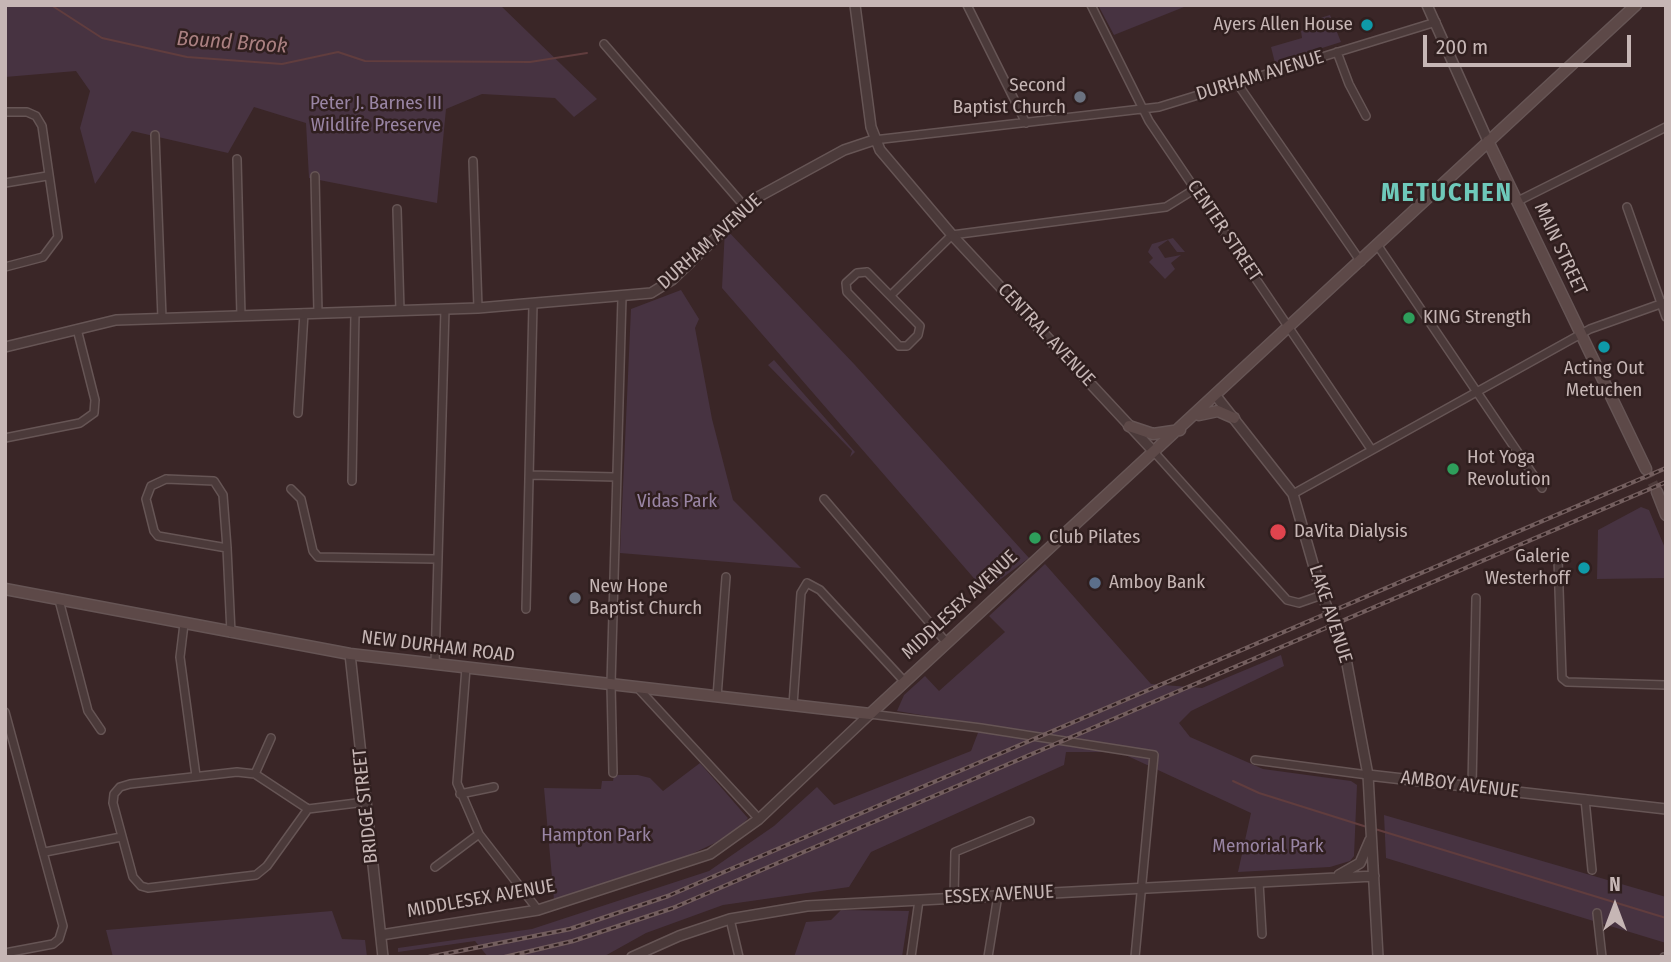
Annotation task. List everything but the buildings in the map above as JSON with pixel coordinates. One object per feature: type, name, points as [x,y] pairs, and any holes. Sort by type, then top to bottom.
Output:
[{"type":"main road","name":"MIDDLESEX AVENUE","points":[[870,714],[1216,397],[1636,5]]},
{"type":"main road","name":"MAIN STREET","points":[[1488,141],[1646,469]]},
{"type":"main road","points":[[1195,416],[1218,411],[1234,418]]},
{"type":"main road","points":[[1129,426],[1155,434],[1180,430]]},
{"type":"main road","points":[[1657,492],[1666,515]]},
{"type":"main road","name":"NEW DURHAM ROAD","points":[[5,589],[350,654],[870,714]]},
{"type":"street","points":[[855,5],[874,140]]},
{"type":"street","points":[[967,5],[1026,123]]},
{"type":"street","name":"CENTER STREET","points":[[1091,5],[1143,110],[1371,449]]},
{"type":"street","name":"MAIN STREET","points":[[1427,5],[1488,141]]},
{"type":"street","name":"DURHAM AVENUE","points":[[5,347],[116,320],[478,308],[622,298],[662,289],[746,207],[786,180],[844,150],[874,140],[1143,110],[1436,22]]},
{"type":"street","points":[[604,44],[746,207]]},
{"type":"street","points":[[1338,52],[1343,73],[1366,116]]},
{"type":"street","points":[[1237,83],[1361,262]]},
{"type":"street","points":[[5,112],[27,112],[40,122],[57,242],[43,257],[5,267]]},
{"type":"street","points":[[1518,201],[1666,127]]},
{"type":"street","points":[[155,135],[162,318]]},
{"type":"street","name":"CENTRAL AVENUE","points":[[874,140],[952,235],[1155,453],[1287,600],[1299,603],[1322,595]]},
{"type":"street","points":[[237,159],[241,316]]},
{"type":"street","points":[[473,160],[478,308]]},
{"type":"street","points":[[5,183],[47,176]]},
{"type":"street","points":[[315,176],[318,313]]},
{"type":"street","points":[[891,295],[952,235],[1166,207],[1195,189]]},
{"type":"street","points":[[1627,207],[1666,317]]},
{"type":"street","points":[[397,209],[400,311]]},
{"type":"street","points":[[1378,246],[1542,488]]},
{"type":"street","points":[[867,272],[891,295],[920,327],[918,335],[907,346],[899,346],[847,292],[846,283],[857,273],[867,272]]},
{"type":"street","points":[[613,773],[611,684],[622,298]]},
{"type":"street","points":[[1293,494],[1581,334],[1663,303]]},
{"type":"street","points":[[526,609],[533,304]]},
{"type":"street","points":[[435,664],[445,309]]},
{"type":"street","points":[[298,413],[304,313]]},
{"type":"street","points":[[352,481],[355,313]]},
{"type":"street","points":[[5,439],[80,423],[94,412],[95,400],[78,329]]},
{"type":"street","name":"LAKE AVENUE","points":[[1216,397],[1293,494],[1322,595],[1346,655],[1368,775],[1371,835]]},
{"type":"street","points":[[531,475],[615,477]]},
{"type":"street","points":[[227,548],[159,537],[154,531],[146,499],[151,486],[166,479],[214,481],[223,495],[227,548],[231,633]]},
{"type":"street","points":[[290,489],[301,499],[313,551],[318,558],[437,559]]},
{"type":"street","points":[[824,499],[946,642]]},
{"type":"street","points":[[1558,558],[1559,671],[1567,682],[1666,685]]},
{"type":"street","points":[[716,696],[726,577]]},
{"type":"street","points":[[793,705],[801,593],[807,583],[820,590],[904,681]]},
{"type":"street","points":[[1472,786],[1476,598]]},
{"type":"street","points":[[60,600],[88,711],[101,730]]},
{"type":"street","points":[[184,624],[180,657],[196,776]]},
{"type":"street","name":"BRIDGE STREET","points":[[350,654],[383,953]]},
{"type":"street","points":[[466,668],[456,768],[460,794],[479,834],[538,910]]},
{"type":"street","points":[[637,687],[759,819]]},
{"type":"street","points":[[5,712],[8,733],[60,909],[62,932],[52,944],[5,953]]},
{"type":"street","points":[[870,714],[1154,755],[1135,957]]},
{"type":"street","name":"MIDDLESEX AVENUE","points":[[381,935],[538,910],[710,854],[759,819],[870,714]]},
{"type":"street","points":[[255,774],[271,738]]},
{"type":"street","name":"AMBOY AVENUE","points":[[1255,760],[1666,808]]},
{"type":"street","points":[[308,809],[267,866],[256,875],[148,888],[141,886],[133,877],[113,803],[114,794],[120,787],[237,772],[255,774],[308,809],[365,802]]},
{"type":"street","points":[[460,794],[494,787]]},
{"type":"street","points":[[1586,799],[1592,870]]},
{"type":"street","points":[[954,898],[955,852],[1030,821]]},
{"type":"street","points":[[435,867],[479,834]]},
{"type":"street","points":[[1371,835],[1378,957]]},
{"type":"street","points":[[1333,878],[1360,863],[1371,835]]},
{"type":"street","points":[[45,852],[121,837]]},
{"type":"street","name":"ESSEX AVENUE","points":[[632,957],[679,936],[730,919],[807,905],[1374,876]]},
{"type":"street","points":[[1259,882],[1262,934]]},
{"type":"street","points":[[988,957],[998,895]]},
{"type":"street","points":[[911,957],[919,900]]},
{"type":"street","points":[[1597,913],[1602,957]]},
{"type":"street","points":[[730,919],[738,957]]},
{"type":"green space","name":"Peter J. Barnes III Wildlife Preserve","points":[[5,5],[500,5],[597,99],[574,117],[555,98],[482,94],[446,109],[437,203],[309,178],[306,123],[254,107],[228,153],[132,131],[95,184],[80,128],[90,91],[76,71],[5,77]]},
{"type":"green space","points":[[1098,5],[1189,5],[1114,35]]},
{"type":"green space","points":[[1330,15],[1341,42],[1275,63],[1271,47],[1302,38],[1301,31],[1318,26],[1317,19]]},
{"type":"green space","points":[[725,228],[855,365],[1029,558],[985,591],[722,288]]},
{"type":"green space","points":[[1173,238],[1185,252],[1177,252],[1168,240],[1158,247],[1165,258],[1181,255],[1171,263],[1175,269],[1165,279],[1149,262],[1153,258],[1148,252],[1152,244]]},
{"type":"green space","name":"Vidas Park","points":[[681,290],[699,319],[695,328],[712,419],[733,500],[801,568],[620,553],[631,309]]},
{"type":"green space","points":[[774,360],[855,452],[850,457],[852,451],[768,365]]},
{"type":"green space","points":[[1641,507],[1649,510],[1665,548],[1666,578],[1597,579],[1598,530]]},
{"type":"green space","name":"Memorial Park","points":[[1045,564],[1151,684],[1202,688],[1281,655],[1284,666],[1191,711],[1179,723],[1190,737],[1263,769],[1351,781],[1357,785],[1354,856],[1350,861],[1330,867],[1238,872],[1251,813],[1119,752],[1066,752],[1064,765],[871,852],[849,887],[723,905],[646,933],[603,957],[488,957],[475,941],[398,952],[398,948],[532,929],[709,871],[774,826],[817,787],[834,805],[971,751],[981,725],[897,711],[904,695],[925,676],[939,691],[1005,632],[989,616]]},
{"type":"green space","name":"Hampton Park","points":[[700,763],[748,818],[743,824],[715,843],[681,859],[554,900],[544,788],[601,789],[602,781],[613,781],[614,775],[638,775],[650,778],[663,791]]},
{"type":"green space","points":[[1384,815],[1666,897],[1666,943],[1386,858]]},
{"type":"green space","points":[[841,910],[909,911],[902,957],[794,957],[806,922],[831,920]]},
{"type":"green space","points":[[332,911],[342,939],[365,940],[367,957],[113,957],[106,930]]},
{"type":"waterway","name":"Bound Brook","points":[[51,5],[102,38],[187,57],[282,64],[338,52],[365,61],[530,62],[587,53]]},
{"type":"waterway","points":[[1233,781],[1259,793],[1367,827]]},
{"type":"waterway","points":[[1375,829],[1666,918]]},
{"type":"tunnel","points":[[1646,469],[1657,492]]},
{"type":"railway","points":[[429,957],[570,929],[668,896],[1666,468]]},
{"type":"railway","points":[[505,957],[573,941],[673,908],[1666,482]]},
{"type":"place","name":"Ayers Allen House","points":[[1367,25]]},
{"type":"place","name":"Second Baptist Church","points":[[1080,97]]},
{"type":"place","name":"KING Strength","points":[[1409,318]]},
{"type":"place","name":"Acting Out Metuchen","points":[[1604,347]]},
{"type":"place","name":"Hot Yoga Revolution","points":[[1453,469]]},
{"type":"place","name":"DaVita Dialysis","points":[[1278,532]]},
{"type":"place","name":"Club Pilates","points":[[1035,538]]},
{"type":"place","name":"Galerie Westerhoff","points":[[1584,568]]},
{"type":"place","name":"Amboy Bank","points":[[1095,583]]},
{"type":"place","name":"New Hope Baptist Church","points":[[575,598]]},
{"type":"district","name":"METUCHEN","points":[[1447,194]]}]
